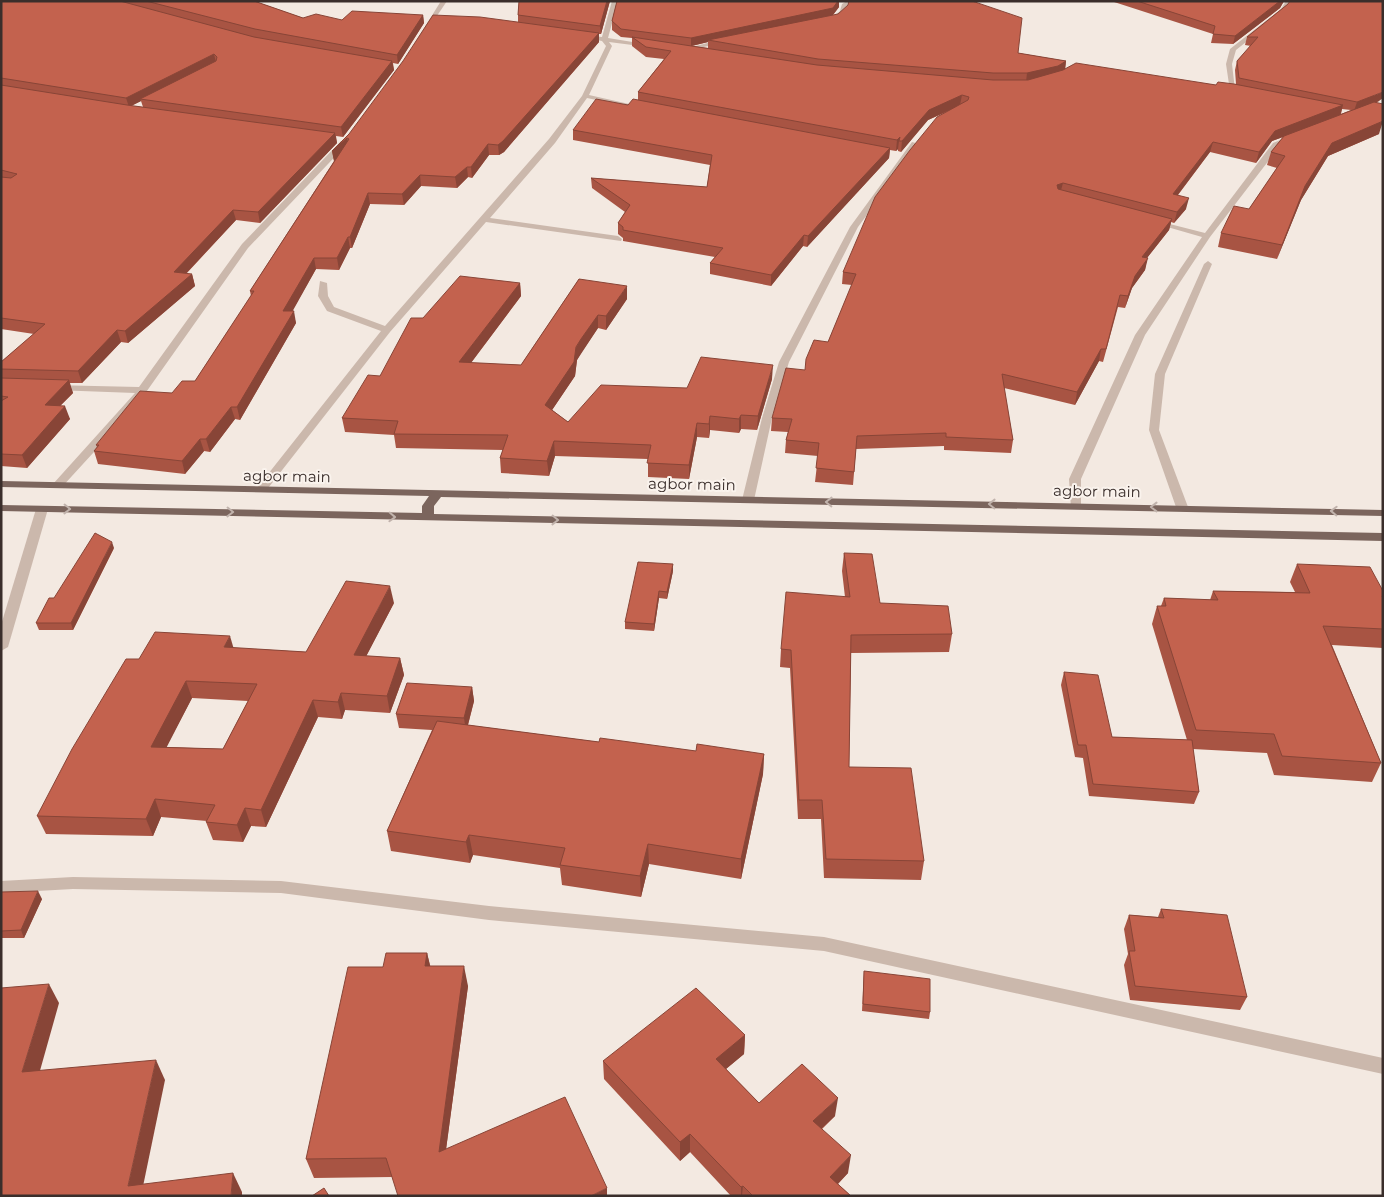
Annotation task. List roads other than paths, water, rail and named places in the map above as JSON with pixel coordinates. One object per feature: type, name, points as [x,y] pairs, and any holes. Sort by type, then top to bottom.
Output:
[{"type":"main road","name":"agbor main","points":[[1,484],[437,494],[1182,507],[1383,513]]},
{"type":"main road","points":[[428,518],[428,506],[437,494]]},
{"type":"main road","points":[[1,508],[428,518],[1042,528],[1383,537]]},
{"type":"street","points":[[414,46],[437,16],[444,1]]},
{"type":"street","points":[[604,40],[615,1]]},
{"type":"street","points":[[835,3],[844,5],[852,1]]},
{"type":"street","points":[[1232,90],[1229,64],[1233,49],[1283,10],[1289,1]]},
{"type":"street","points":[[828,20],[835,19],[843,12],[844,5]]},
{"type":"street","points":[[577,36],[659,46]]},
{"type":"street","points":[[686,49],[731,39]]},
{"type":"street","points":[[261,490],[386,330],[552,141],[585,96],[609,46],[604,40]]},
{"type":"street","points":[[677,48],[705,52]]},
{"type":"street","points":[[1223,89],[1242,92]]},
{"type":"street","points":[[585,96],[648,109]]},
{"type":"street","points":[[1075,506],[1075,479],[1140,335],[1207,236],[1276,145],[1302,135]]},
{"type":"street","points":[[58,486],[142,390],[245,246],[348,137],[336,140]]},
{"type":"street","points":[[748,500],[767,418],[784,362],[854,227],[899,156],[921,137]]},
{"type":"street","points":[[483,219],[618,239]]},
{"type":"street","points":[[1143,219],[1207,236]]},
{"type":"street","points":[[1182,507],[1154,430],[1160,374],[1208,264]]},
{"type":"street","points":[[322,283],[323,296],[330,309],[386,330]]},
{"type":"street","points":[[39,386],[142,390]]},
{"type":"street","points":[[1,647],[42,509]]},
{"type":"street","points":[[1,887],[72,884],[281,887],[490,913],[824,944],[1062,994],[1189,1026],[1383,1066]]}]
